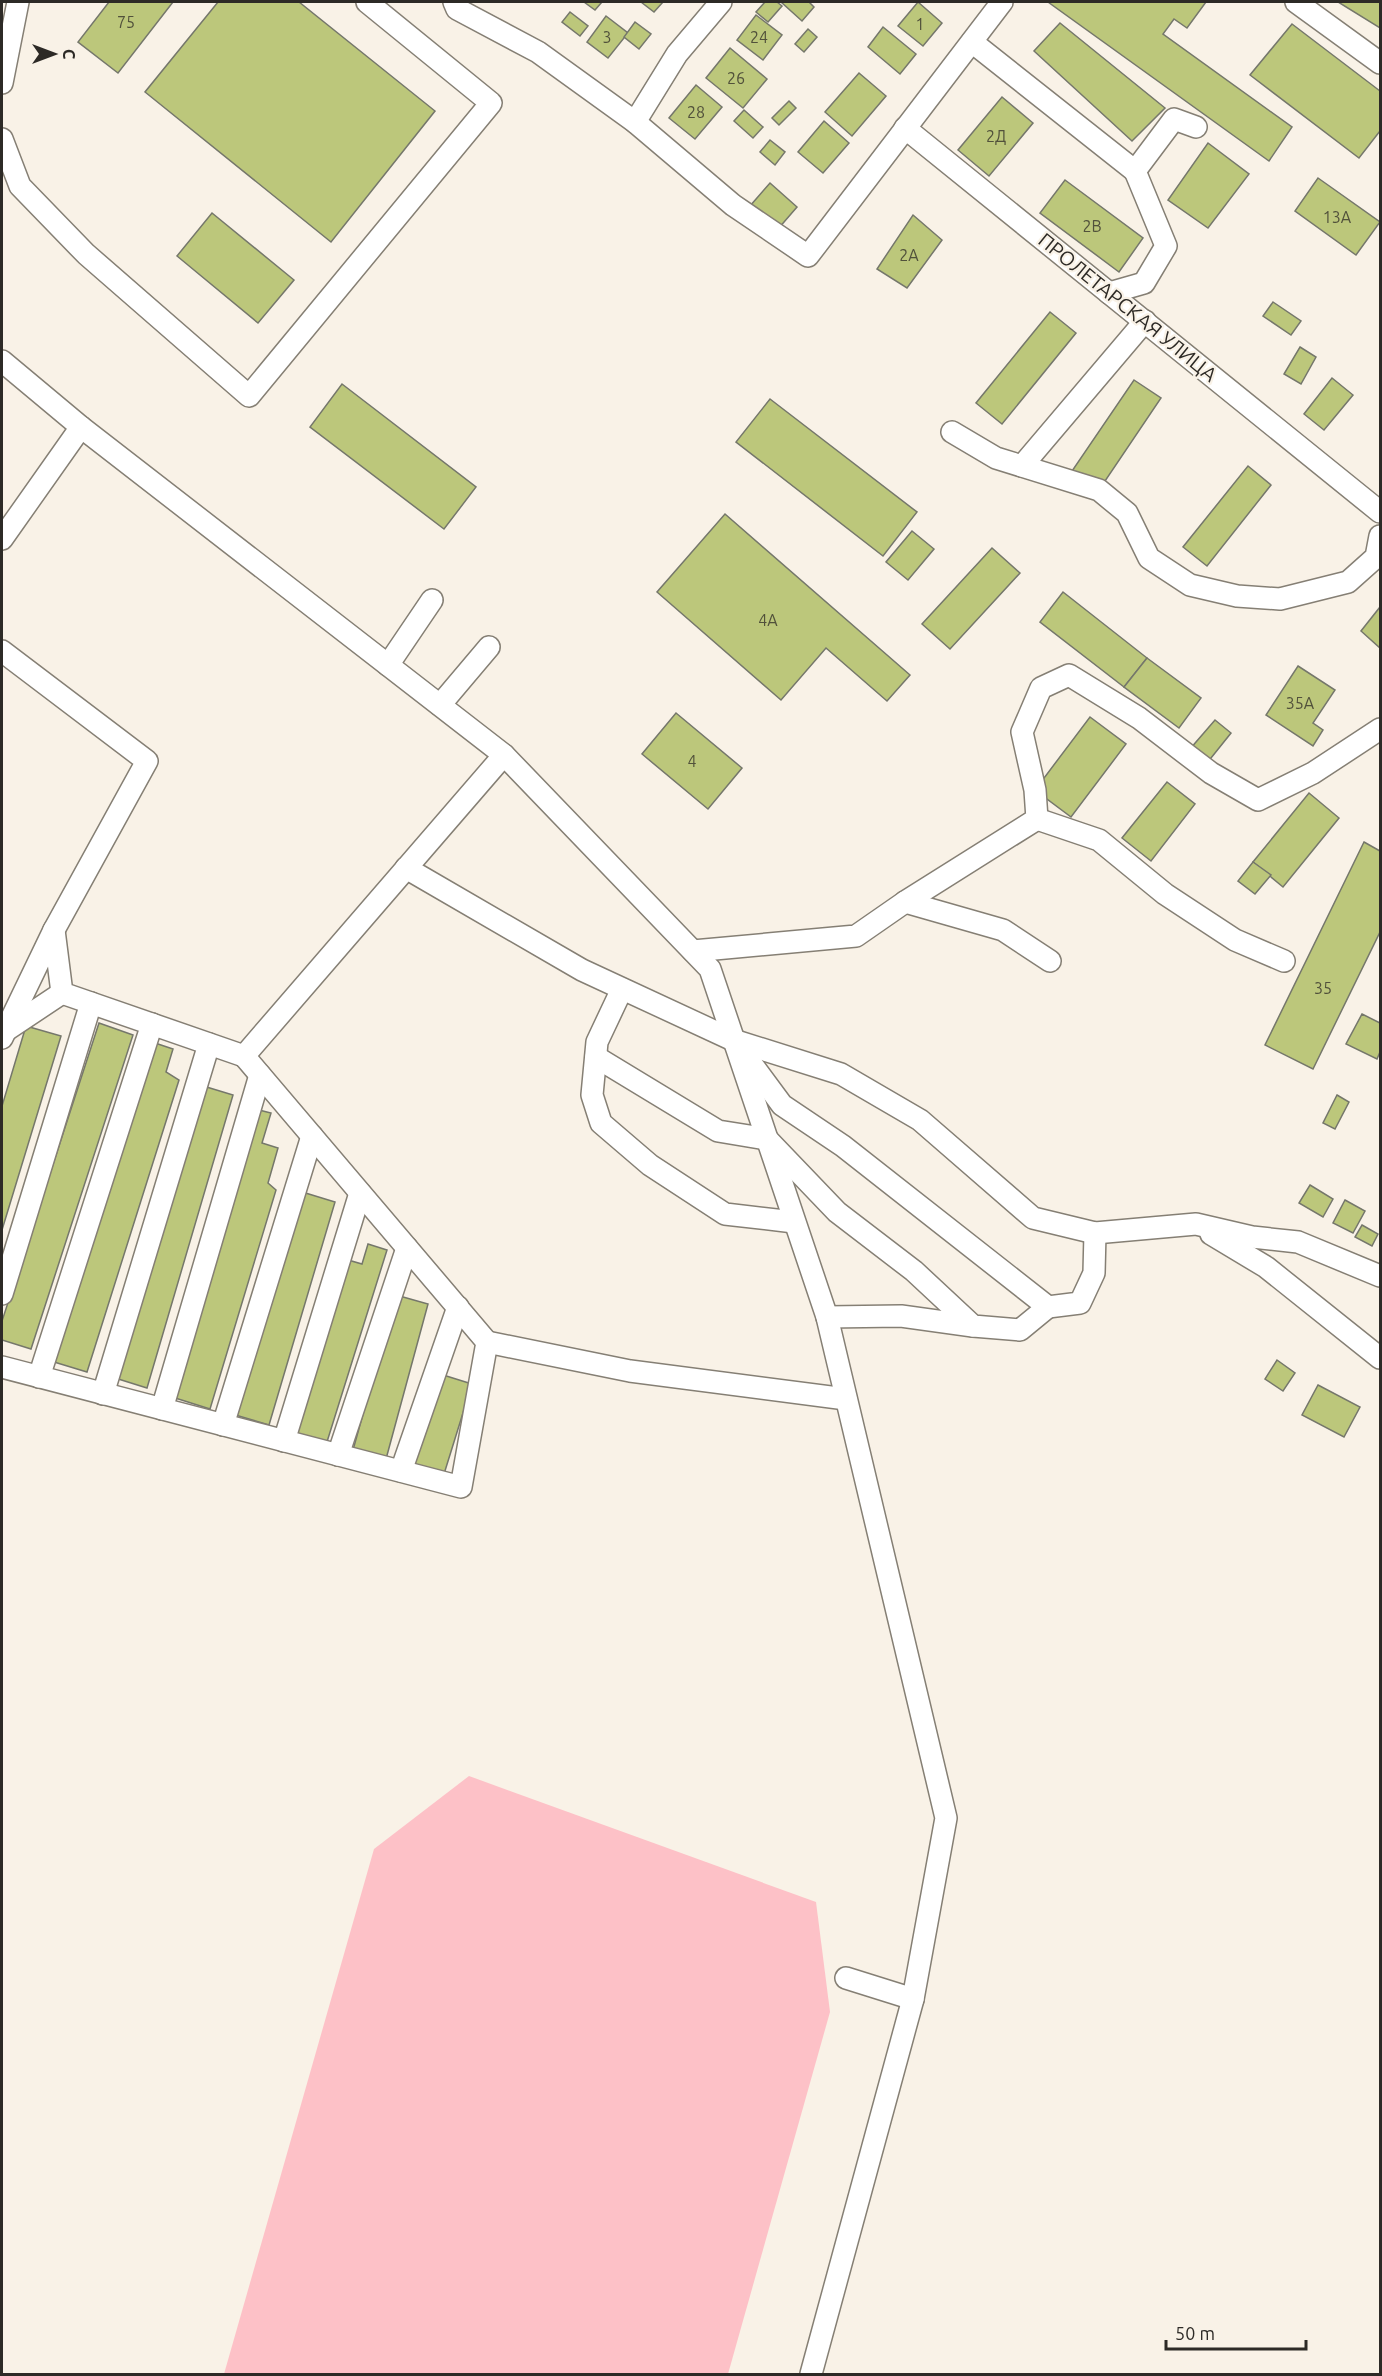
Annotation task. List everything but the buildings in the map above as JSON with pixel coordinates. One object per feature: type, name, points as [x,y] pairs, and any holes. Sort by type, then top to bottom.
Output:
[{"type":"street","points":[[2,83],[18,2]]},
{"type":"street","points":[[2,139],[20,186],[86,254],[249,396],[491,103],[367,2]]},
{"type":"street","points":[[635,122],[677,54],[721,2]]},
{"type":"street","points":[[453,4],[538,52],[635,122],[733,206],[808,256],[1002,2]]},
{"type":"street","points":[[1296,2],[1380,63]]},
{"type":"street","points":[[972,42],[1135,171],[1166,246],[1144,283],[1110,293]]},
{"type":"street","points":[[1135,171],[1174,119],[1196,127]]},
{"type":"street","name":"ПРОЛЕТАРСКАЯ УЛИЦА","points":[[905,128],[1380,512]]},
{"type":"street","points":[[1022,466],[1145,321]]},
{"type":"street","points":[[2,362],[81,427],[504,755],[710,969],[827,1317],[946,1818],[914,1999],[811,2374]]},
{"type":"street","points":[[2,539],[81,427]]},
{"type":"street","points":[[952,432],[996,458],[1100,490],[1127,513],[1149,558],[1190,585],[1237,596],[1280,599],[1348,582],[1376,557],[1380,536]]},
{"type":"street","points":[[388,664],[432,600]]},
{"type":"street","points":[[440,705],[489,647]]},
{"type":"street","points":[[2,651],[147,761],[54,930],[3,1038]]},
{"type":"street","points":[[1037,819],[1035,790],[1022,732],[1041,688],[1069,675],[1139,718],[1211,773],[1258,800],[1313,773],[1380,729]]},
{"type":"street","points":[[244,1056],[504,755]]},
{"type":"street","points":[[693,951],[856,936],[905,902],[1037,819]]},
{"type":"street","points":[[1037,819],[1100,840],[1165,894],[1235,940],[1284,961]]},
{"type":"street","points":[[406,868],[582,970],[622,989],[733,1040],[841,1074],[920,1120],[1033,1218],[1095,1233],[1196,1224],[1252,1237],[1298,1242],[1380,1276]]},
{"type":"street","points":[[905,902],[1003,930],[1050,961]]},
{"type":"street","points":[[54,930],[62,993]]},
{"type":"street","points":[[622,989],[597,1042],[592,1095],[601,1123],[650,1165],[726,1214],[795,1222]]},
{"type":"street","points":[[62,993],[244,1056],[487,1342],[630,1371],[846,1399]]},
{"type":"street","points":[[3,1038],[62,993]]},
{"type":"street","points":[[2,1294],[91,1003]]},
{"type":"street","points":[[39,1377],[152,1024]]},
{"type":"street","points":[[733,1040],[782,1104],[843,1146],[1048,1307]]},
{"type":"street","points":[[103,1394],[209,1044]]},
{"type":"street","points":[[596,1057],[718,1131],[767,1139],[837,1212],[914,1271],[973,1326]]},
{"type":"street","points":[[162,1409],[260,1075]]},
{"type":"street","points":[[223,1425],[312,1136]]},
{"type":"street","points":[[284,1441],[360,1193]]},
{"type":"street","points":[[1196,1224],[1266,1267],[1380,1358]]},
{"type":"street","points":[[827,1317],[901,1316],[1020,1330],[1048,1307],[1080,1303],[1094,1273],[1095,1233]]},
{"type":"street","points":[[338,1455],[407,1248]]},
{"type":"street","points":[[401,1471],[458,1307]]},
{"type":"street","points":[[2,1367],[461,1487],[487,1342]]},
{"type":"street","points":[[846,1978],[914,1999]]},
{"type":"shaded area","points":[[469,1776],[816,1902],[830,2012],[728,2374],[224,2374],[374,1849]]}]
